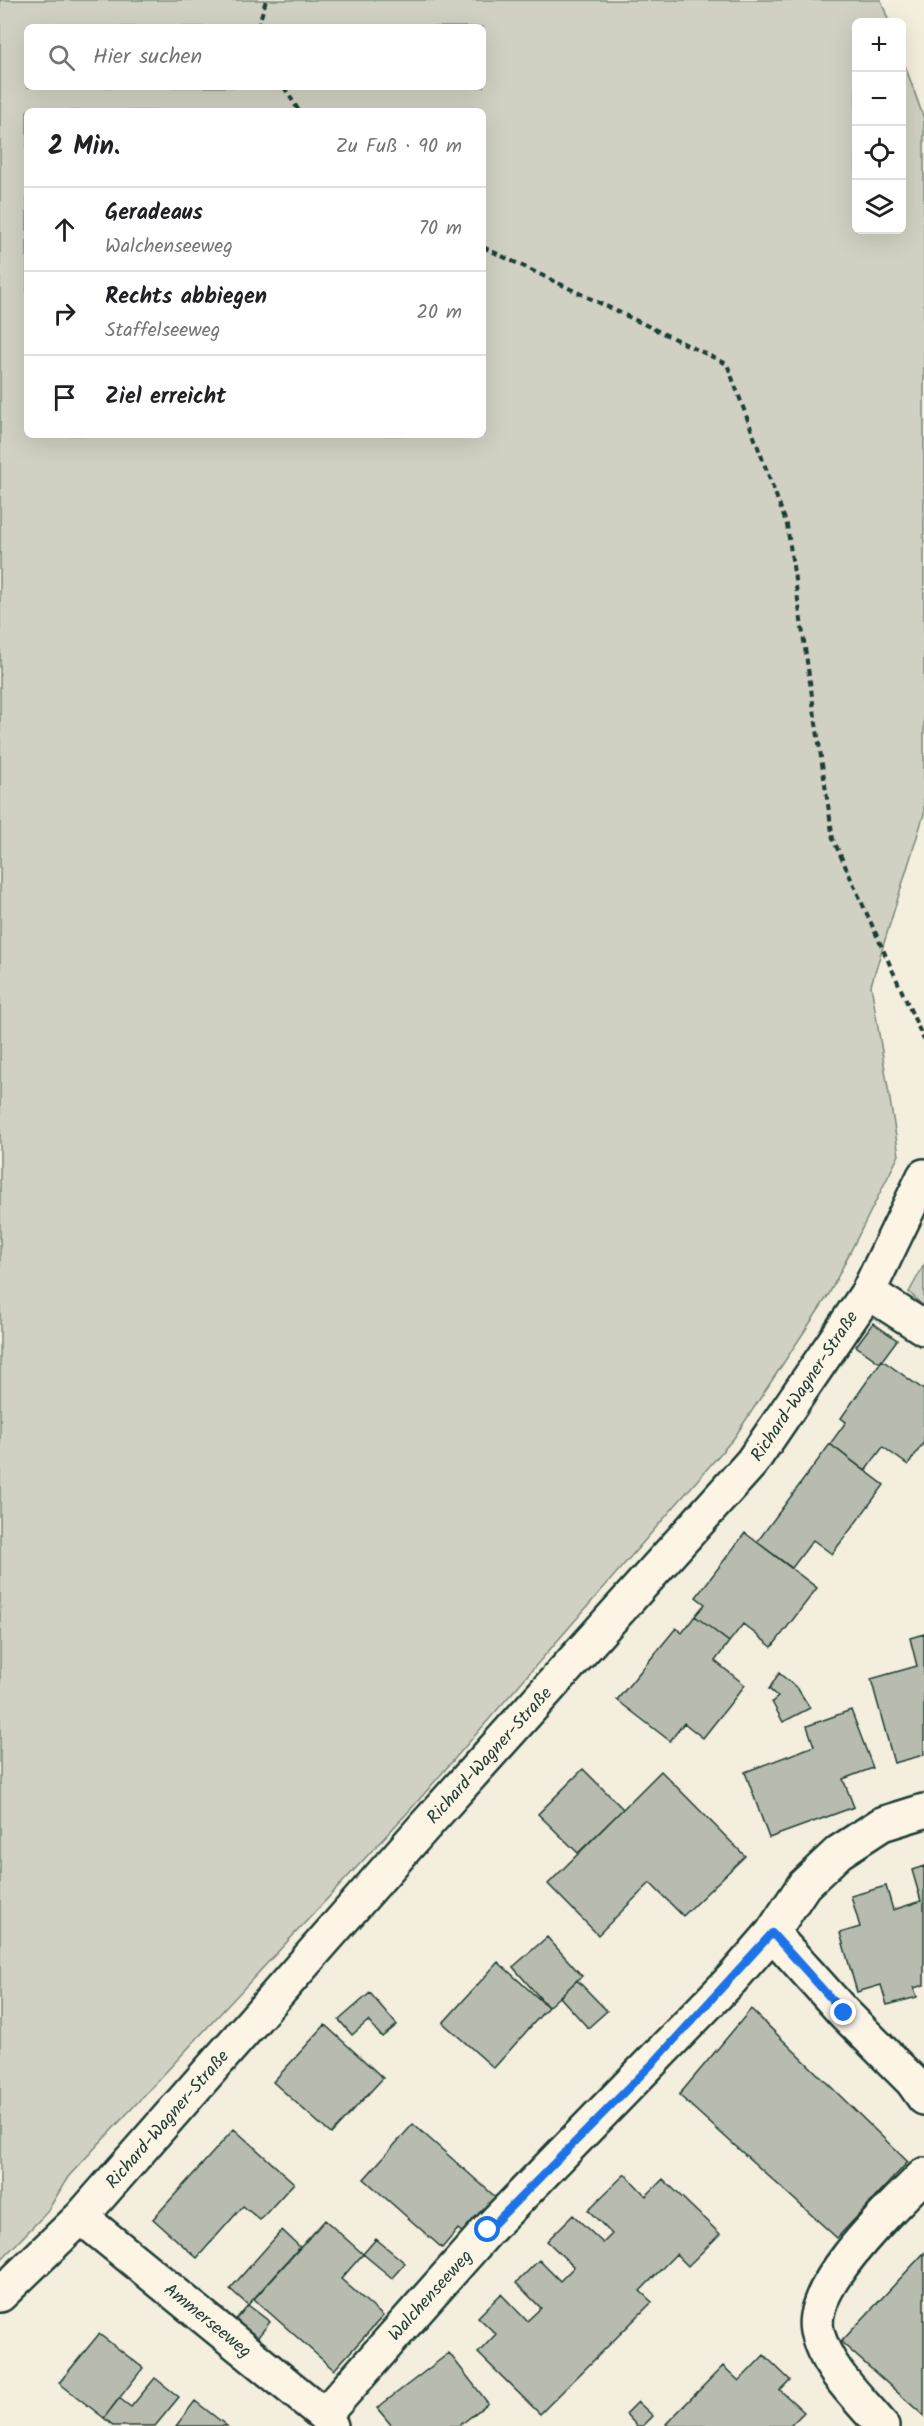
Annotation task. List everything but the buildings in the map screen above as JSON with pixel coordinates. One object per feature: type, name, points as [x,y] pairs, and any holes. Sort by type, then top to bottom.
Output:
[{"type":"street","name":"Richard-Wagner-Straße","points":[[0,2295],[81,2217],[415,1837],[752,1462],[868,1292],[924,1176]]},
{"type":"street","points":[[868,1292],[924,1328]]},
{"type":"street","name":"Walchenseeweg","points":[[328,2420],[488,2230],[663,2052],[772,1933],[804,1885],[839,1852],[882,1824],[924,1811]]},
{"type":"street","points":[[772,1933],[844,2013],[912,2081],[924,2098]]},
{"type":"street","points":[[882,2426],[831,2363],[816,2330],[820,2299],[844,2262],[924,2175]]},
{"type":"street","name":"Ammerseeweg","points":[[81,2217],[328,2420]]},
{"type":"path","points":[[259,24],[266,0]]},
{"type":"path","points":[[286,90],[296,108]]},
{"type":"path","points":[[486,248],[728,364],[787,525],[832,839],[924,1040]]},
{"type":"shaded area","points":[[0,0],[881,0],[888,18],[852,18],[852,234],[906,234],[906,68],[924,119],[924,814],[871,985],[899,1155],[829,1294],[734,1438],[410,1810],[68,2177],[47,2212],[0,2261]]},
{"type":"shaded area","points":[[924,1265],[924,1307],[909,1292]]},
{"type":"route","points":[[488,2230],[656,2060],[772,1933],[844,2013]]}]
